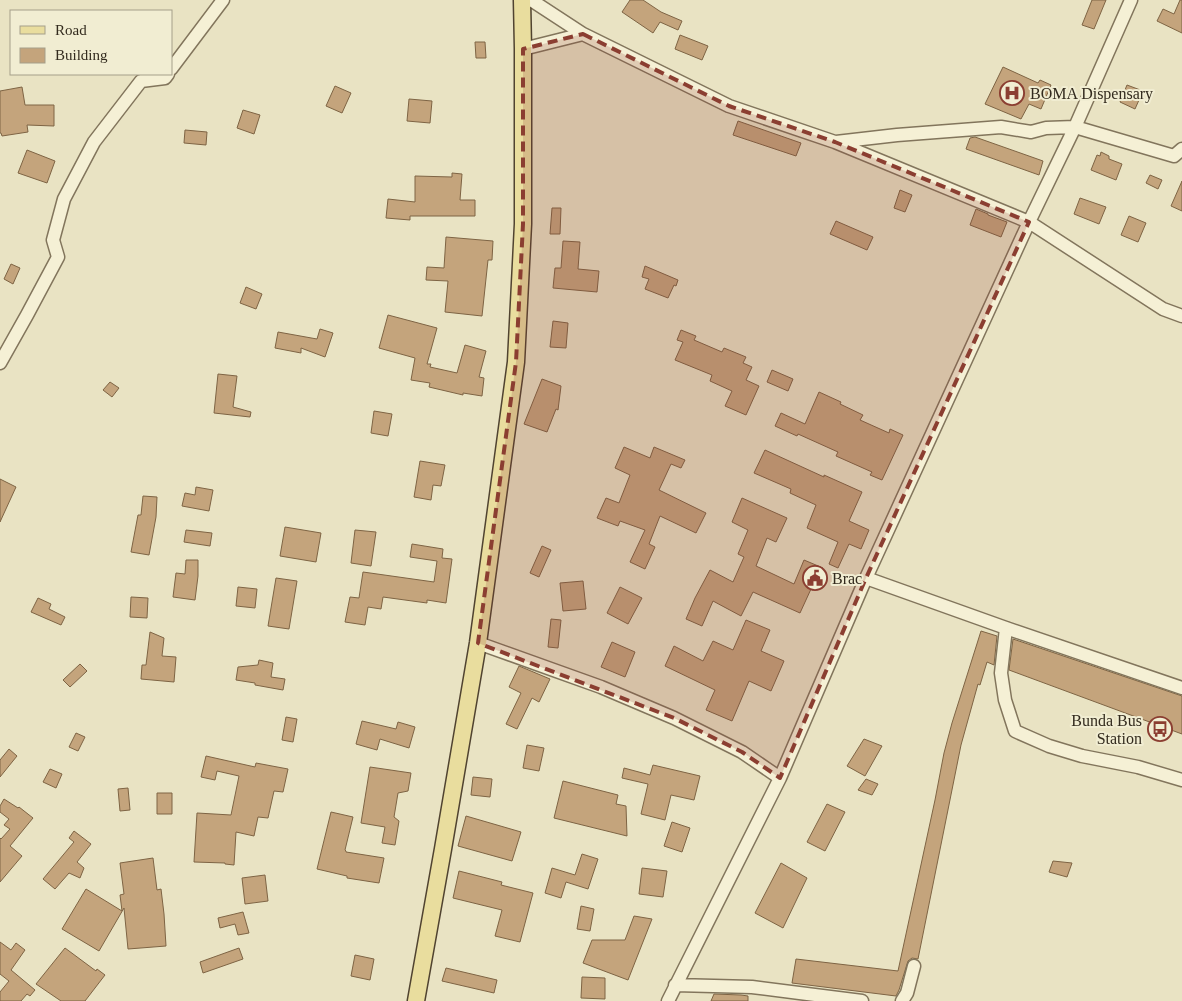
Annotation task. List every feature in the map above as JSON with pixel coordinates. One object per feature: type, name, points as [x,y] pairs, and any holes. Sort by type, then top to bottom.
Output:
[{"type":"main road","points":[[416,1001],[478,643],[516,362],[523,224],[522,0]]},
{"type":"street","points":[[172,68],[224,0]]},
{"type":"street","points":[[531,0],[583,34],[729,106],[835,142],[1029,222],[1163,309],[1182,316]]},
{"type":"street","points":[[668,1001],[780,778],[866,578],[1029,222],[1076,127],[1131,0]]},
{"type":"street","points":[[523,49],[583,34]]},
{"type":"street","points":[[0,363],[28,315],[58,257],[53,240],[64,199],[94,142],[141,81],[165,78],[167,75]]},
{"type":"street","points":[[835,142],[1001,127],[1031,132],[1046,128],[1076,127],[1179,155]]},
{"type":"street","points":[[866,578],[1182,688]]},
{"type":"street","points":[[1006,628],[1001,673],[1005,700],[1015,730],[1049,746],[1082,756],[1138,767],[1182,780]]},
{"type":"street","points":[[478,643],[601,687],[674,718],[742,752],[780,778]]},
{"type":"street","points":[[902,1001],[907,993],[914,966]]},
{"type":"street","points":[[675,985],[752,987],[862,1001]]},
{"type":"highlighted area","points":[[583,34],[729,106],[835,142],[1029,222],[866,578],[780,778],[742,752],[674,718],[478,643],[516,362],[523,224],[523,49]]},
{"type":"building","points":[[630,0],[643,0],[661,12],[682,21],[678,30],[660,22],[653,33],[622,12]]},
{"type":"building","points":[[1092,0],[1106,0],[1094,29],[1082,25]]},
{"type":"building","points":[[1180,0],[1182,0],[1182,33],[1157,21],[1163,9],[1174,14]]},
{"type":"building","points":[[680,35],[708,46],[702,60],[675,49]]},
{"type":"building","points":[[475,42],[485,42],[486,58],[476,58]]},
{"type":"building","name":"BOMA Dispensary","points":[[1003,67],[1038,83],[1040,80],[1051,85],[1041,109],[1029,104],[1021,119],[985,104]]},
{"type":"building","points":[[1127,85],[1143,91],[1135,109],[1120,102]]},
{"type":"building","points":[[335,86],[351,93],[342,113],[326,106]]},
{"type":"building","points":[[22,87],[25,105],[54,105],[54,126],[27,125],[28,132],[2,136],[0,133],[0,91]]},
{"type":"building","points":[[409,99],[432,101],[430,123],[407,121]]},
{"type":"building","points":[[243,110],[260,115],[254,134],[237,128]]},
{"type":"building","points":[[738,121],[801,143],[796,156],[733,135]]},
{"type":"building","points":[[185,130],[207,132],[206,145],[184,143]]},
{"type":"building","points":[[975,137],[1043,161],[1039,175],[966,149],[970,138]]},
{"type":"building","points":[[27,150],[55,161],[47,183],[18,173]]},
{"type":"building","points":[[1101,152],[1109,156],[1109,159],[1122,164],[1116,180],[1091,170],[1097,155],[1100,156]]},
{"type":"building","points":[[452,173],[462,174],[460,200],[475,200],[475,216],[410,216],[410,220],[386,218],[388,199],[415,202],[415,176],[452,177]]},
{"type":"building","points":[[1150,175],[1162,180],[1158,189],[1146,183]]},
{"type":"building","points":[[1182,181],[1182,211],[1171,206]]},
{"type":"building","points":[[900,190],[912,195],[905,212],[894,208]]},
{"type":"building","points":[[1080,198],[1106,207],[1099,224],[1074,214]]},
{"type":"building","points":[[552,208],[561,208],[560,234],[550,234]]},
{"type":"building","points":[[976,209],[1007,222],[1001,237],[970,225]]},
{"type":"building","points":[[1129,216],[1146,223],[1138,242],[1121,235]]},
{"type":"building","points":[[836,221],[873,237],[867,250],[830,234]]},
{"type":"building","points":[[446,237],[493,241],[492,260],[488,260],[482,316],[445,312],[448,281],[426,280],[427,267],[444,268]]},
{"type":"building","points":[[563,241],[580,242],[578,269],[599,271],[597,292],[553,288],[555,268],[561,268]]},
{"type":"building","points":[[11,264],[20,268],[13,284],[4,279]]},
{"type":"building","points":[[645,266],[678,280],[668,298],[645,289],[649,279],[642,277]]},
{"type":"building","points":[[246,287],[262,294],[256,309],[240,303]]},
{"type":"building","points":[[388,315],[437,328],[427,364],[431,364],[430,367],[457,373],[465,345],[486,351],[479,377],[484,378],[482,396],[463,393],[463,395],[429,387],[430,383],[411,380],[415,358],[379,348]]},
{"type":"building","points":[[553,321],[568,323],[566,348],[550,347]]},
{"type":"building","points":[[320,329],[333,333],[325,357],[301,348],[301,353],[275,348],[278,332],[317,339]]},
{"type":"building","points":[[681,330],[696,336],[694,340],[722,352],[724,348],[746,357],[743,363],[752,367],[746,380],[759,386],[746,415],[725,406],[732,391],[710,381],[712,375],[675,360],[683,342],[677,340]]},
{"type":"building","points":[[772,370],[793,379],[788,391],[767,382]]},
{"type":"building","points":[[218,374],[237,376],[233,407],[251,412],[250,417],[214,413]]},
{"type":"building","points":[[542,379],[561,386],[558,410],[556,409],[547,432],[524,424]]},
{"type":"building","points":[[110,382],[119,388],[112,397],[103,390]]},
{"type":"building","points":[[819,392],[863,415],[860,420],[889,433],[890,429],[903,435],[882,480],[870,475],[872,472],[836,456],[838,452],[775,426],[781,413],[805,424]]},
{"type":"building","points":[[374,411],[392,414],[388,436],[371,433]]},
{"type":"building","points":[[624,447],[650,458],[654,447],[685,460],[681,468],[671,464],[659,490],[706,513],[696,533],[660,516],[649,544],[655,547],[645,569],[630,562],[645,530],[620,521],[618,526],[597,518],[606,498],[619,503],[630,475],[615,468]]},
{"type":"building","points":[[765,450],[862,492],[849,521],[869,530],[861,549],[849,544],[838,568],[829,564],[838,542],[807,528],[816,505],[790,493],[791,489],[754,473]]},
{"type":"building","points":[[420,461],[445,465],[441,486],[433,485],[431,500],[414,497]]},
{"type":"building","points":[[0,479],[16,487],[0,522]]},
{"type":"building","points":[[196,487],[213,490],[209,511],[182,506],[185,493],[195,495]]},
{"type":"building","points":[[143,496],[157,497],[156,517],[149,555],[131,552],[138,515],[141,515]]},
{"type":"building","points":[[742,498],[787,518],[776,542],[767,538],[756,566],[794,584],[804,560],[823,568],[800,613],[753,592],[741,616],[713,601],[702,626],[686,619],[710,570],[733,582],[744,557],[738,554],[748,530],[732,522]]},
{"type":"building","points":[[285,527],[321,533],[316,562],[280,556]]},
{"type":"building","points":[[186,530],[212,533],[210,546],[184,542]]},
{"type":"building","points":[[355,530],[376,532],[371,566],[351,563]]},
{"type":"building","points":[[412,544],[443,549],[442,558],[452,559],[446,603],[427,600],[427,603],[383,597],[381,609],[368,607],[365,625],[345,622],[350,597],[359,598],[363,572],[434,582],[437,561],[410,557]]},
{"type":"building","points":[[542,546],[551,550],[539,577],[530,573]]},
{"type":"building","points":[[186,560],[198,560],[195,600],[173,597],[176,573],[185,574]]},
{"type":"building","points":[[276,578],[297,581],[289,629],[268,626]]},
{"type":"building","points":[[583,581],[586,609],[563,611],[560,583]]},
{"type":"building","points":[[238,587],[257,589],[255,608],[236,606]]},
{"type":"building","points":[[620,587],[642,598],[628,624],[607,613]]},
{"type":"building","points":[[131,597],[148,598],[147,618],[130,617]]},
{"type":"building","points":[[38,598],[51,604],[49,609],[65,617],[61,625],[31,612]]},
{"type":"building","points":[[551,619],[561,620],[558,648],[548,647]]},
{"type":"building","points":[[746,620],[770,630],[761,651],[784,661],[771,691],[749,681],[732,721],[706,710],[715,690],[665,666],[674,646],[703,661],[713,641],[733,650]]},
{"type":"building","points":[[981,631],[997,636],[994,665],[987,662],[980,685],[978,684],[961,745],[918,959],[912,958],[908,961],[896,996],[792,983],[796,959],[898,971],[944,753]]},
{"type":"building","points":[[150,632],[164,638],[162,656],[176,657],[174,682],[141,679],[142,665],[146,665]]},
{"type":"building","points":[[1013,639],[1182,696],[1182,734],[1009,670]]},
{"type":"building","points":[[612,642],[635,652],[625,677],[601,667]]},
{"type":"building","points":[[259,660],[273,663],[271,677],[285,679],[283,690],[236,680],[238,667],[258,665]]},
{"type":"building","points":[[80,664],[87,671],[70,687],[63,680]]},
{"type":"building","points":[[519,666],[550,679],[539,702],[532,698],[517,729],[506,724],[521,693],[509,687]]},
{"type":"building","points":[[286,717],[297,719],[293,742],[282,740]]},
{"type":"building","points":[[362,721],[396,729],[398,722],[415,727],[409,748],[380,739],[377,750],[356,744]]},
{"type":"building","points":[[76,733],[85,737],[78,751],[69,747]]},
{"type":"building","points":[[864,739],[882,746],[865,776],[847,766]]},
{"type":"building","points":[[527,745],[544,748],[539,771],[523,768]]},
{"type":"building","points":[[9,749],[17,756],[0,777],[0,760]]},
{"type":"building","points":[[206,756],[255,767],[256,763],[288,769],[283,792],[274,791],[268,818],[258,817],[254,836],[236,832],[234,865],[194,862],[197,813],[231,815],[239,776],[217,771],[215,780],[201,777]]},
{"type":"building","points":[[653,765],[700,776],[694,800],[671,795],[665,820],[641,814],[648,784],[622,778],[624,768],[650,775]]},
{"type":"building","points":[[370,767],[411,773],[408,791],[398,793],[394,817],[399,821],[395,845],[382,843],[385,827],[361,823]]},
{"type":"building","points":[[50,769],[62,774],[56,788],[43,782]]},
{"type":"building","points":[[473,777],[492,779],[490,797],[471,795]]},
{"type":"building","points":[[866,779],[878,784],[872,795],[858,790]]},
{"type":"building","points":[[563,781],[618,795],[616,804],[626,806],[627,836],[554,818]]},
{"type":"building","points":[[128,788],[130,810],[120,811],[118,789]]},
{"type":"building","points":[[157,793],[172,793],[172,814],[157,814]]},
{"type":"building","points":[[4,799],[19,807],[33,818],[10,846],[22,856],[0,882],[0,838],[10,829],[4,825],[9,819],[0,812],[0,806]]},
{"type":"building","points":[[827,804],[845,812],[825,851],[807,842]]},
{"type":"building","points":[[331,812],[353,817],[346,852],[384,858],[379,883],[347,878],[347,876],[317,869]]},
{"type":"building","points":[[466,816],[521,832],[512,861],[458,846]]},
{"type":"building","points":[[672,822],[690,828],[682,852],[664,846]]},
{"type":"building","points":[[74,831],[91,844],[77,862],[84,868],[80,878],[69,873],[55,889],[43,879],[74,842],[69,838]]},
{"type":"building","points":[[582,854],[598,859],[588,889],[566,882],[561,898],[545,893],[552,868],[575,875]]},
{"type":"building","points":[[153,858],[157,890],[161,889],[166,946],[128,949],[124,908],[99,951],[62,929],[86,889],[122,911],[120,895],[124,894],[120,863]]},
{"type":"building","points":[[1053,861],[1072,863],[1067,877],[1049,872]]},
{"type":"building","points":[[781,863],[807,878],[783,928],[755,913]]},
{"type":"building","points":[[642,868],[667,871],[663,897],[639,894]]},
{"type":"building","points":[[459,871],[502,882],[501,885],[533,893],[520,942],[495,936],[502,910],[453,898]]},
{"type":"building","points":[[265,875],[268,901],[245,904],[242,878]]},
{"type":"building","points":[[581,906],[594,909],[590,931],[577,929]]},
{"type":"building","points":[[243,912],[249,933],[238,935],[235,924],[220,928],[218,918]]},
{"type":"building","points":[[634,916],[652,919],[628,980],[583,963],[592,940],[625,940]]},
{"type":"building","points":[[0,942],[11,950],[16,943],[25,950],[11,970],[35,990],[30,996],[27,994],[21,1001],[0,1001],[0,992],[9,981],[0,974]]},
{"type":"building","points":[[65,948],[96,971],[97,969],[105,975],[85,1001],[61,1001],[36,984]]},
{"type":"building","points":[[239,948],[243,959],[203,973],[200,962]]},
{"type":"building","points":[[355,955],[374,959],[370,980],[351,976]]},
{"type":"building","points":[[446,968],[497,980],[494,993],[442,981]]},
{"type":"building","points":[[582,977],[605,978],[605,999],[581,998]]},
{"type":"building","points":[[714,994],[748,996],[748,1001],[711,1001]]},
{"type":"place","name":"BOMA Dispensary","points":[[1012,93]]},
{"type":"place","name":"Brac","points":[[815,578]]},
{"type":"place","name":"Bunda Bus Station","points":[[1160,729]]}]
